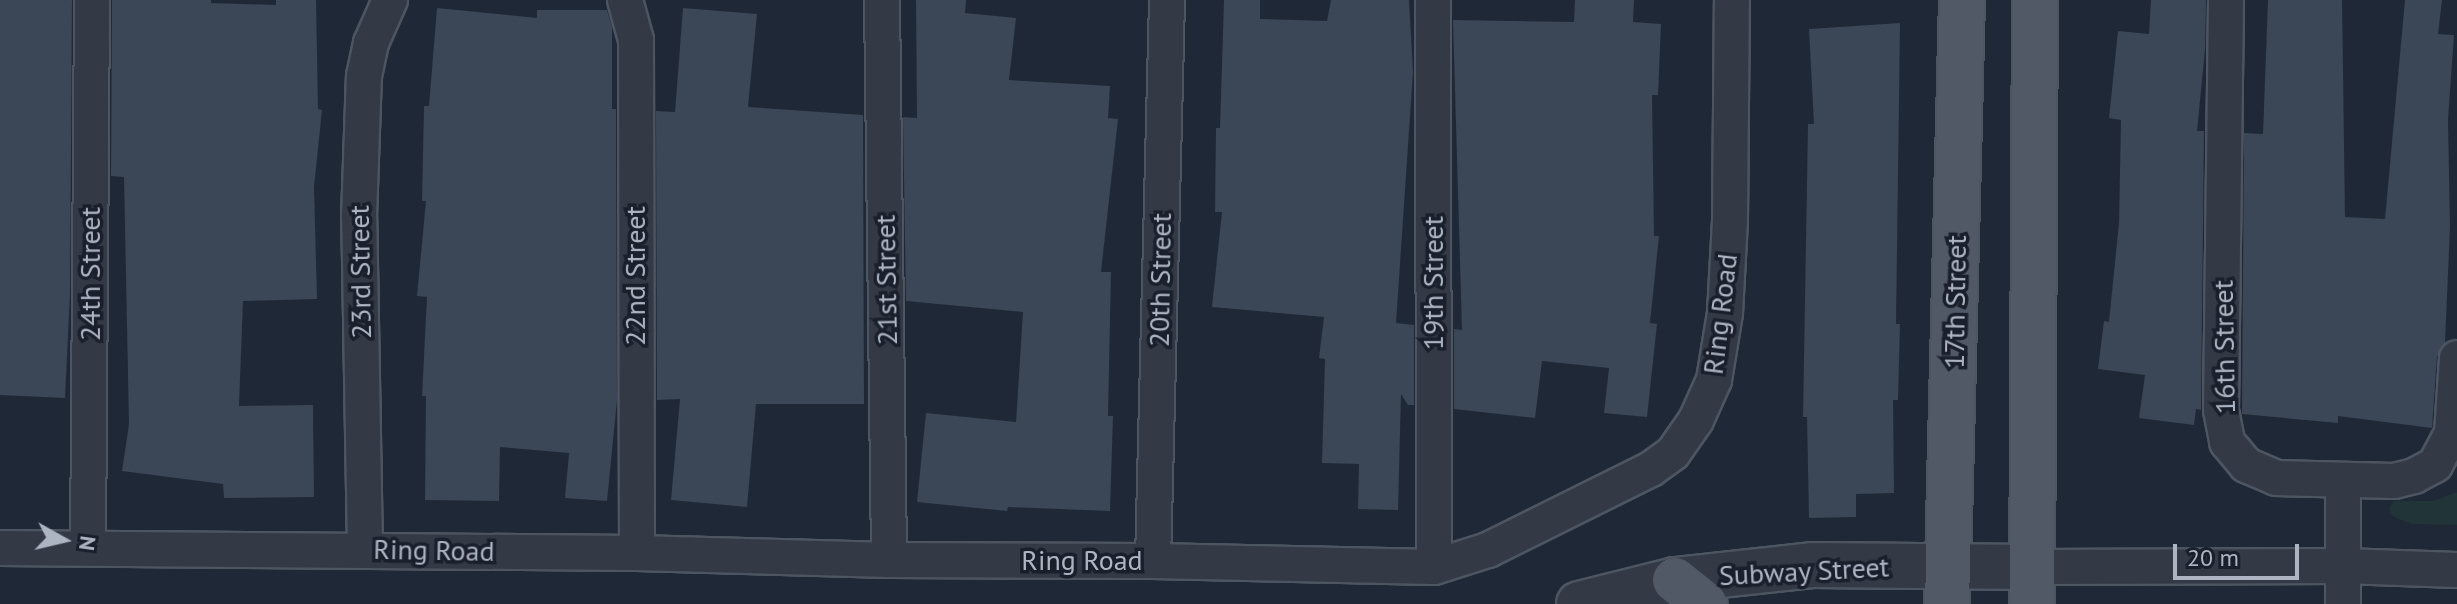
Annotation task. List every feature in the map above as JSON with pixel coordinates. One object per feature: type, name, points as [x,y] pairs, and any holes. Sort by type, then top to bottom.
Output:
[{"type":"main road","name":"17th Street","points":[[1948,584],[1962,0]]},
{"type":"main road","points":[[2032,586],[2035,0]]},
{"type":"street","name":"24th Street","points":[[88,548],[92,0]]},
{"type":"street","name":"23rd Street","points":[[365,549],[359,217],[364,76],[371,43],[390,0]]},
{"type":"street","name":"22nd Street","points":[[625,0],[636,40],[637,553]]},
{"type":"street","name":"21st Street","points":[[882,0],[889,560]]},
{"type":"street","name":"20th Street","points":[[1153,561],[1167,0]]},
{"type":"street","name":"19th Street","points":[[1433,0],[1434,567]]},
{"type":"street","name":"Ring Road","points":[[0,548],[365,549],[1434,567],[1488,550],[1651,469],[1673,453],[1696,420],[1714,380],[1725,313],[1730,220],[1732,0]]},
{"type":"street","name":"16th Street","points":[[2226,0],[2221,410],[2227,442],[2235,455],[2260,473],[2276,478],[2394,481],[2414,476],[2435,465],[2452,433],[2457,358]]},
{"type":"street","points":[[2343,481],[2343,604]]},
{"type":"street","name":"Subway Street","points":[[1579,604],[1690,592],[1812,565],[1948,584],[2032,586]]},
{"type":"street","points":[[2032,586],[2343,566],[2457,570]]},
{"type":"green space","points":[[2457,492],[2457,525],[2411,524],[2392,516],[2389,508],[2394,501],[2433,501]]},
{"type":"building","points":[[0,0],[72,0],[70,294],[65,398],[0,395]]},
{"type":"building","points":[[112,0],[211,0],[211,3],[276,5],[276,0],[316,0],[318,109],[322,110],[314,187],[317,299],[243,301],[239,406],[313,405],[314,497],[224,498],[223,484],[122,471],[129,424],[124,177],[111,176]]},
{"type":"building","points":[[916,0],[966,0],[965,13],[1016,18],[1009,80],[1110,86],[1108,118],[1118,119],[1101,272],[1111,272],[1108,416],[1113,416],[1110,511],[1008,507],[1007,511],[917,502],[926,413],[1016,422],[1023,312],[906,301],[903,117],[917,118]]},
{"type":"building","points":[[1224,0],[1260,0],[1260,19],[1327,21],[1331,0],[1409,0],[1413,72],[1396,323],[1414,325],[1414,405],[1408,405],[1401,394],[1398,510],[1358,509],[1359,464],[1322,463],[1325,359],[1319,358],[1324,317],[1212,307],[1222,212],[1215,212],[1216,128],[1220,128]]},
{"type":"building","points":[[1575,0],[1634,0],[1633,22],[1661,24],[1658,95],[1652,95],[1654,236],[1659,236],[1650,323],[1657,324],[1647,417],[1604,413],[1609,368],[1542,361],[1535,418],[1454,409],[1454,329],[1462,330],[1453,20],[1574,22]]},
{"type":"building","points":[[2151,0],[2206,0],[2205,50],[2197,131],[2204,131],[2201,410],[2196,409],[2194,425],[2139,418],[2145,375],[2098,369],[2104,321],[2109,322],[2119,223],[2121,120],[2109,118],[2118,31],[2149,34]]},
{"type":"building","points":[[2268,0],[2342,0],[2345,217],[2385,219],[2405,0],[2442,0],[2438,34],[2454,35],[2448,120],[2450,227],[2445,343],[2437,357],[2432,428],[2338,416],[2338,423],[2242,414],[2244,133],[2263,134]]},
{"type":"building","points":[[437,8],[537,18],[537,10],[607,10],[612,27],[612,109],[616,109],[617,400],[607,501],[565,498],[569,453],[500,447],[499,501],[425,500],[426,396],[422,396],[427,297],[417,296],[426,201],[422,201],[424,106],[429,106]]},
{"type":"building","points":[[683,8],[757,14],[748,107],[863,115],[864,404],[756,404],[747,507],[671,500],[680,399],[657,400],[656,111],[675,112]]},
{"type":"building","points":[[1900,23],[1896,324],[1900,324],[1898,400],[1893,400],[1894,493],[1856,494],[1856,517],[1809,518],[1807,417],[1803,417],[1808,124],[1814,124],[1809,29]]}]
